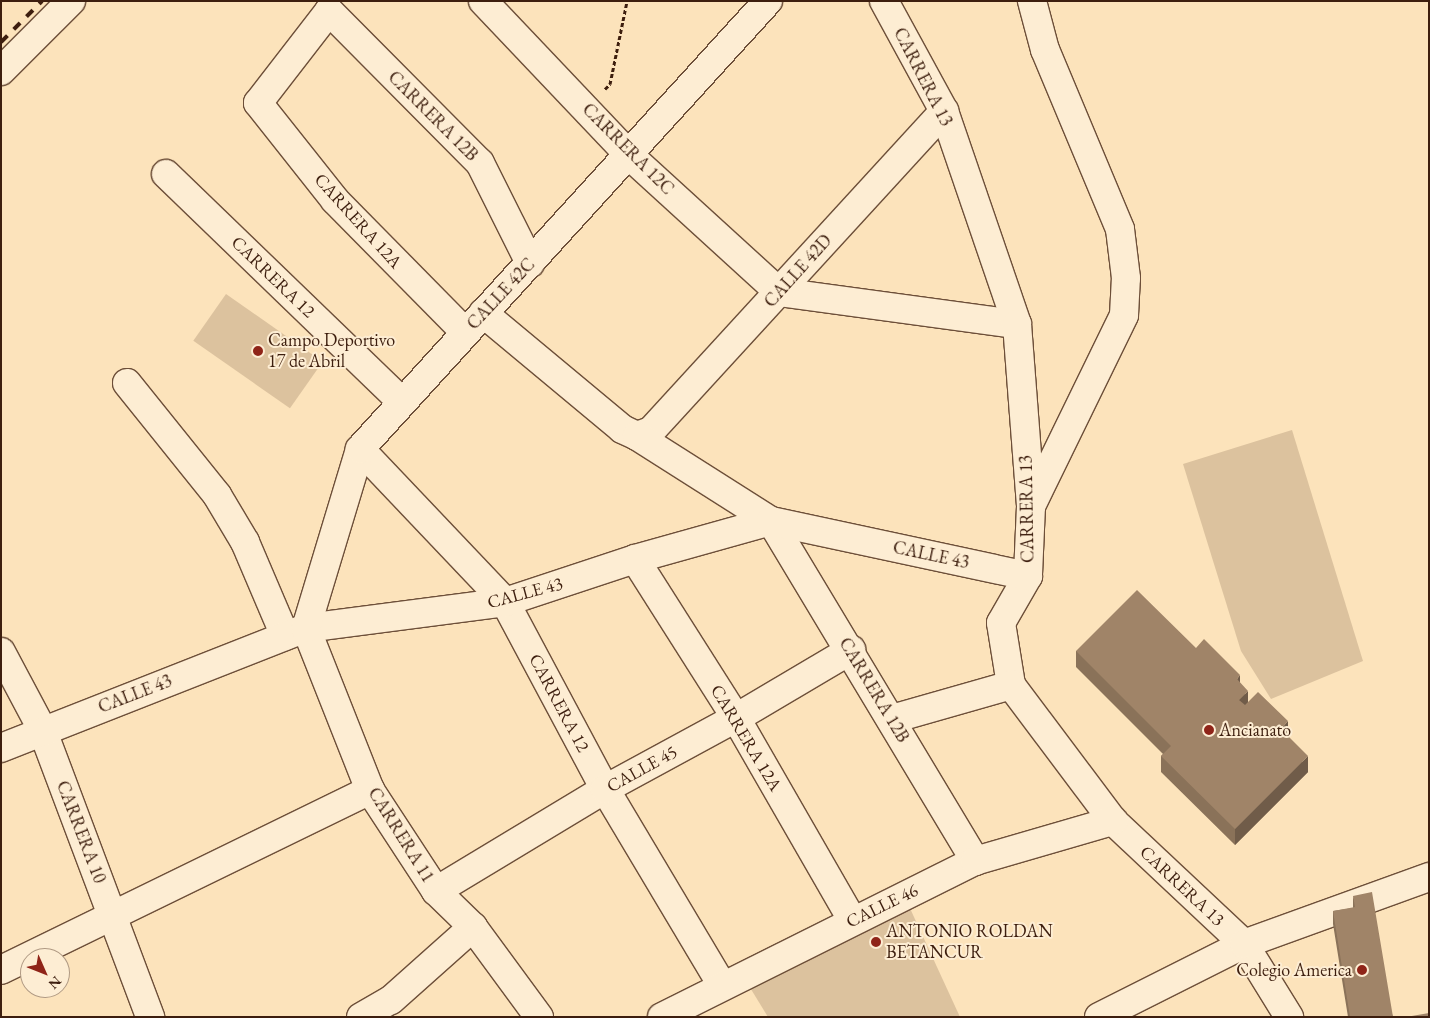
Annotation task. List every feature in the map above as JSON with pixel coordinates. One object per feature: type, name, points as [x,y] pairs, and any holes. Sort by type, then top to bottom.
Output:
[{"type":"street","points":[[1,71],[71,1]]},
{"type":"street","name":"CARRERA 12C","points":[[483,1],[586,107],[630,156],[779,292]]},
{"type":"street","name":"CALLE 42C","points":[[295,632],[360,449],[401,401],[483,312],[630,156],[768,1]]},
{"type":"street","name":"CARRERA 13","points":[[884,1],[944,110],[1017,324],[1031,506],[1028,576],[1001,623],[1011,685],[1113,821],[1244,944],[1289,1017]]},
{"type":"street","points":[[1031,506],[1124,315],[1126,278],[1120,229],[1045,50],[1032,1]]},
{"type":"street","name":"CARRERA 12A","points":[[329,11],[258,103],[335,200],[465,332]]},
{"type":"street","name":"CARRERA 12B","points":[[329,11],[480,163],[530,263]]},
{"type":"street","name":"CALLE 42D","points":[[644,433],[779,292],[944,110]]},
{"type":"street","name":"CARRERA 12","points":[[166,174],[401,401]]},
{"type":"street","points":[[779,292],[1017,324]]},
{"type":"street","points":[[483,312],[622,430],[644,433],[771,521]]},
{"type":"street","name":"CARRERA 11","points":[[127,383],[218,495],[295,632],[370,790],[436,891],[474,926],[539,1017]]},
{"type":"street","name":"CARRERA 12","points":[[360,449],[506,602],[605,789],[722,985]]},
{"type":"street","name":"CARRERA 12B","points":[[771,521],[851,650],[975,860]]},
{"type":"street","name":"CALLE 43","points":[[1,748],[42,729],[295,632],[506,602],[635,559],[771,521],[1028,576]]},
{"type":"street","name":"CARRERA 12A","points":[[635,559],[736,718],[852,920]]},
{"type":"street","name":"CALLE 45","points":[[436,891],[605,789],[736,718],[851,650]]},
{"type":"street","name":"CARRERA 10","points":[[1,652],[42,729],[150,1017]]},
{"type":"street","points":[[892,719],[1011,685]]},
{"type":"street","points":[[1,970],[370,790]]},
{"type":"street","name":"CALLE 46","points":[[662,1017],[722,985],[975,860],[1113,821]]},
{"type":"street","points":[[1099,1017],[1244,944],[1429,877]]},
{"type":"street","points":[[361,1017],[391,1000],[474,926]]},
{"type":"path","points":[[586,107],[610,84],[627,1]]},
{"type":"shaded area","name":"Campo Deportivo 17 de Abril","points":[[226,294],[323,362],[290,408],[193,341]]},
{"type":"shaded area","points":[[1292,430],[1363,661],[1271,699],[1241,651],[1183,464]]},
{"type":"shaded area","name":"ANTONIO ROLDAN BETANCUR","points":[[908,904],[960,1017],[768,1017],[746,981]]},
{"type":"building","name":"Ancianato","points":[[1137,590],[1196,648],[1204,639],[1240,675],[1237,679],[1248,691],[1239,700],[1245,705],[1258,692],[1288,721],[1281,729],[1308,756],[1235,829],[1161,756],[1171,746],[1076,651]]},
{"type":"building","name":"Colegio America","points":[[1372,892],[1393,1017],[1350,1017],[1333,911],[1355,907],[1353,896]]},
{"type":"building","points":[[1429,1013],[1429,1017],[1406,1017]]},
{"type":"railway","points":[[1,42],[42,1]]},
{"type":"place","name":"Campo Deportivo 17 de Abril","points":[[258,351]]},
{"type":"place","name":"Ancianato","points":[[1209,730]]},
{"type":"place","name":"ANTONIO ROLDAN BETANCUR","points":[[876,942]]},
{"type":"place","name":"Colegio America","points":[[1362,970]]}]
